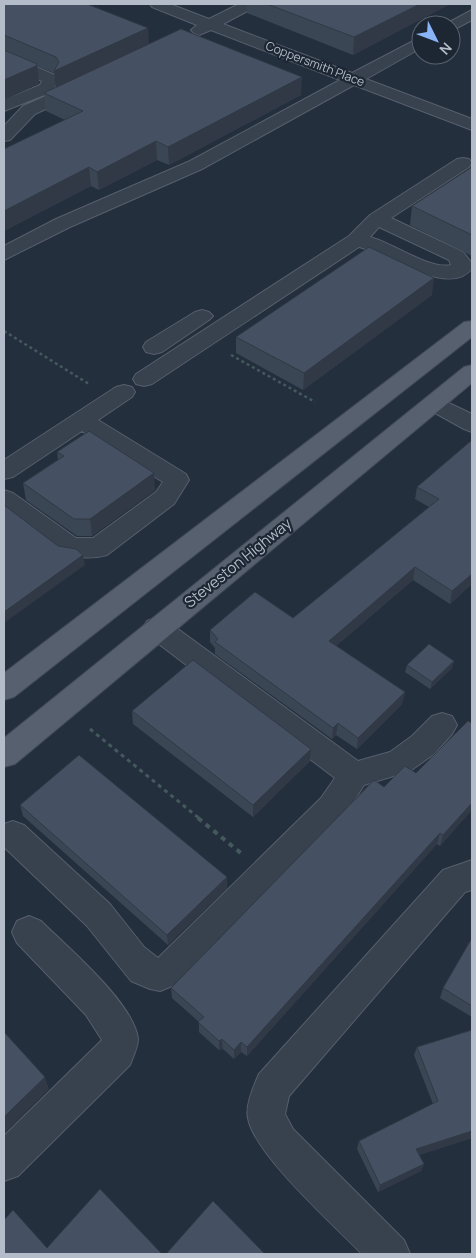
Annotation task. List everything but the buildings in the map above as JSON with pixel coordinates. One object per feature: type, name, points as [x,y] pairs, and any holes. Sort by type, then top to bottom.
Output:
[{"type":"main road","points":[[4,689],[472,327]]},
{"type":"main road","name":"Steveston Highway","points":[[4,756],[157,628],[472,372]]},
{"type":"main road","points":[[4,698],[38,664]]},
{"type":"street","name":"Coppersmith Place","points":[[157,4],[472,125]]},
{"type":"street","points":[[189,35],[250,4]]},
{"type":"street","points":[[461,20],[472,14]]},
{"type":"street","points":[[4,254],[64,223],[196,165],[411,48]]},
{"type":"street","points":[[4,58],[51,80],[46,88],[4,106]]},
{"type":"street","points":[[4,136],[29,110],[90,81]]},
{"type":"street","points":[[144,379],[356,240],[377,219],[463,163]]},
{"type":"street","points":[[356,240],[379,246],[429,270],[446,273],[462,268],[461,262],[456,256],[377,219]]},
{"type":"street","points":[[154,347],[202,316]]},
{"type":"street","points":[[4,471],[124,392]]},
{"type":"street","points":[[434,404],[472,424]]},
{"type":"street","points":[[4,499],[70,547],[98,548],[165,498],[177,480],[82,420]]},
{"type":"street","points":[[157,628],[354,775]]},
{"type":"street","points":[[12,835],[111,927],[131,956],[150,973],[162,974],[172,969],[332,808],[354,775],[399,762],[422,745],[442,725]]},
{"type":"street","points":[[390,1254],[280,1142],[266,1117],[272,1087],[455,880],[472,875]]},
{"type":"street","points":[[4,1162],[117,1052],[120,1040],[116,1026],[98,1003],[29,932]]},
{"type":"path","points":[[4,331],[92,386]]},
{"type":"path","points":[[231,355],[315,402]]},
{"type":"path","points":[[90,728],[267,874]]}]
